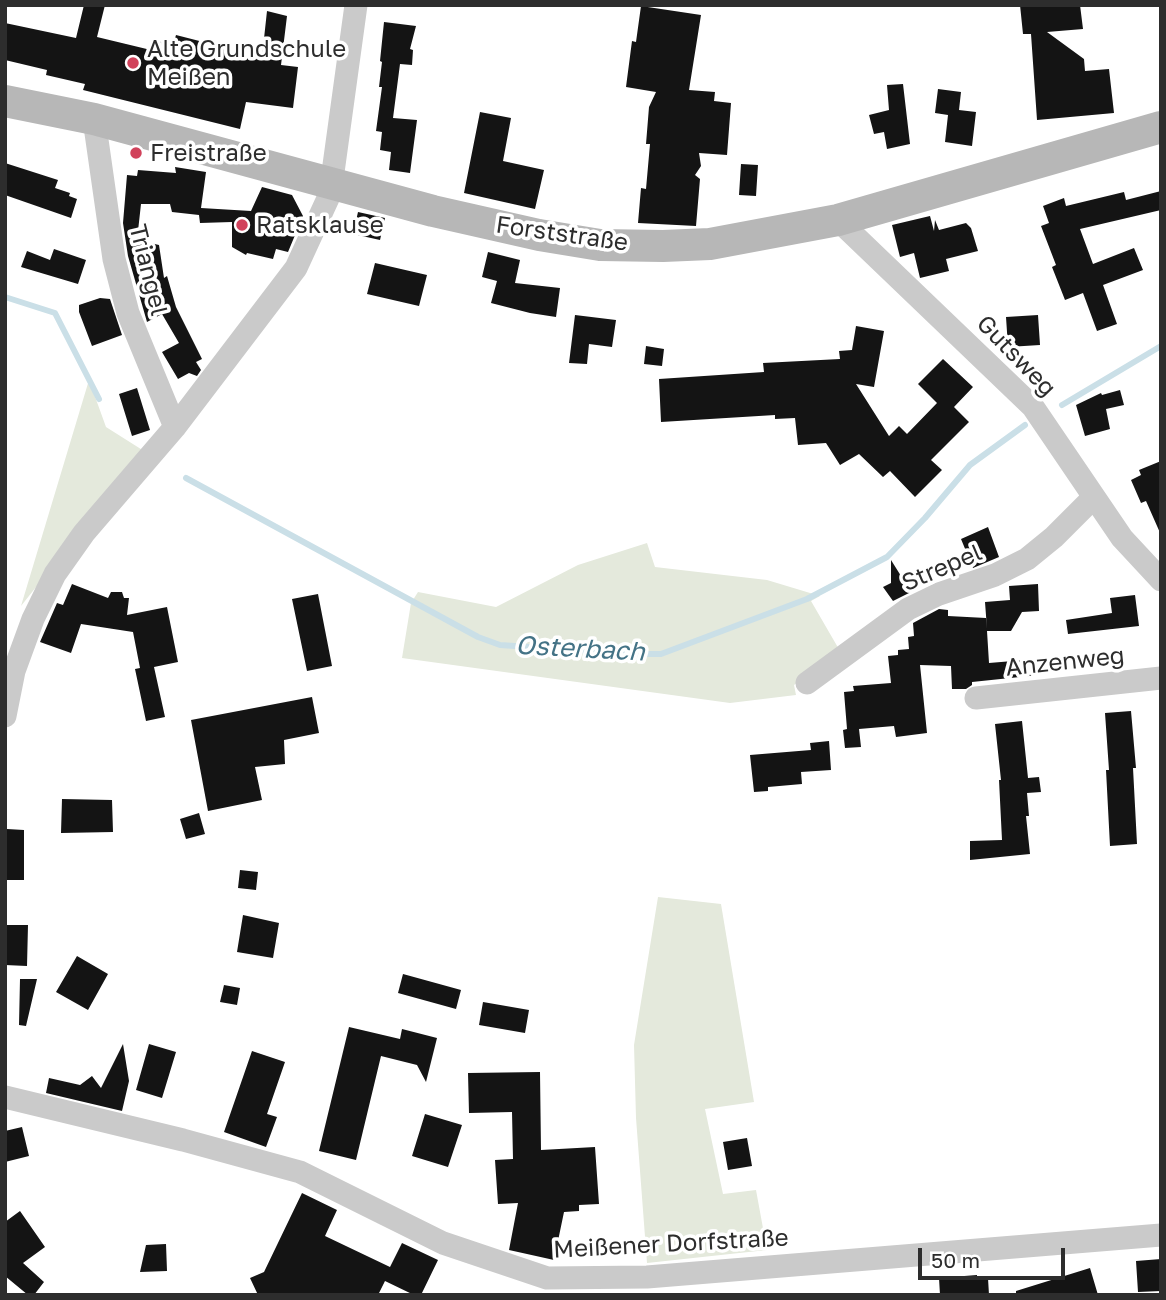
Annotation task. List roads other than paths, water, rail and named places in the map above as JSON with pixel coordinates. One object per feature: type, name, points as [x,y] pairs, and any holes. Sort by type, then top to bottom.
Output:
[{"type":"street","points":[[5,716],[14,671],[33,619],[55,574],[85,533],[175,427],[296,268],[322,214],[331,184],[356,5]]},
{"type":"street","name":"Forststraße","points":[[5,101],[94,119],[473,220],[600,245],[710,244],[838,220],[1161,127]]},
{"type":"street","name":"Triangel","points":[[94,119],[114,259],[125,299],[175,427]]},
{"type":"street","name":"Gutsweg","points":[[838,220],[1033,407],[1122,538],[1161,580]]},
{"type":"street","name":"Strepel","points":[[807,684],[908,609],[939,594],[995,575],[1027,559],[1054,537],[1093,498]]},
{"type":"street","name":"Anzenweg","points":[[976,698],[1161,678]]},
{"type":"street","name":"Meißener Dorfstraße","points":[[5,1097],[183,1140],[300,1172],[443,1243],[547,1287],[646,1276],[1161,1235]]},
{"type":"waterway","name":"Osterbach","points":[[5,297],[55,313],[99,399]]},
{"type":"waterway","name":"Osterbach","points":[[1062,405],[1161,346]]},
{"type":"waterway","name":"Osterbach","points":[[186,478],[478,637],[500,645],[661,654],[807,599],[887,557],[970,465],[1025,425]]},
{"type":"place","name":"Alte Grundschule Meißen","points":[[133,63]]},
{"type":"place","name":"Freistraße","points":[[136,153]]},
{"type":"place","name":"Ratsklause","points":[[242,225]]}]
